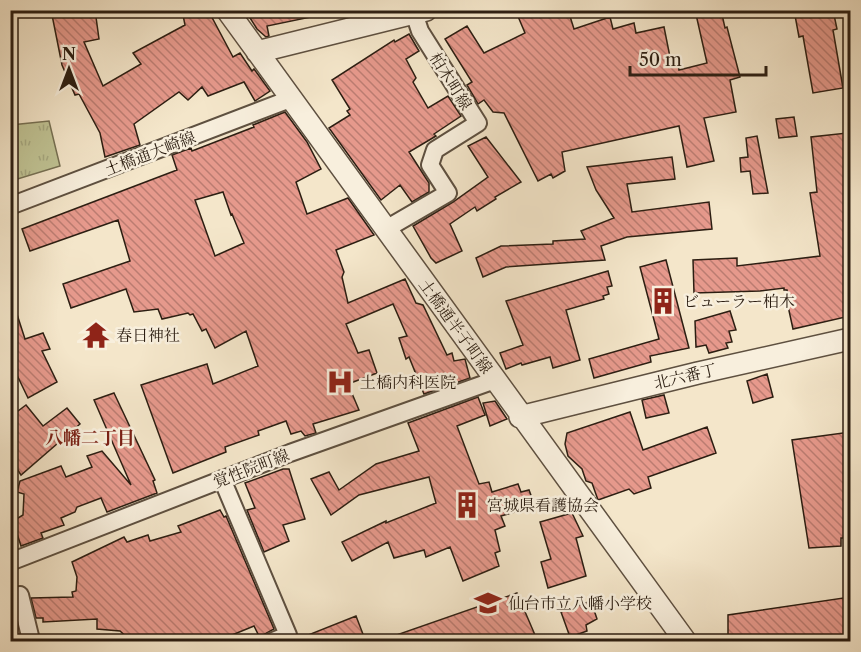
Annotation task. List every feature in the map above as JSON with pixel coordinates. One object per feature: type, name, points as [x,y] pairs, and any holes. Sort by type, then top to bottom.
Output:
[{"type":"street","name":"土橋通半子町線","points":[[226,10],[520,417],[686,642]]},
{"type":"street","points":[[257,52],[420,12]]},
{"type":"street","name":"柏木町線","points":[[386,229],[448,193],[430,165],[435,150],[478,123],[420,31],[420,12]]},
{"type":"street","name":"土橋通大崎線","points":[[10,206],[290,99]]},
{"type":"street","name":"北六番丁","points":[[520,417],[698,373],[850,339]]},
{"type":"street","name":"覚性院町線","points":[[10,562],[290,453],[495,381]]},
{"type":"street","points":[[222,479],[288,635],[271,642]]},
{"type":"street","points":[[20,595],[31,640],[34,642]]},
{"type":"green space","points":[[49,121],[60,166],[11,181],[11,125]]},
{"type":"building","points":[[51,10],[95,10],[99,39],[84,42],[103,86],[141,64],[133,53],[185,25],[182,10],[208,10],[233,57],[240,53],[270,91],[255,101],[244,82],[208,96],[202,87],[188,100],[179,92],[134,124],[140,145],[105,157],[100,133],[79,94],[75,95],[62,65]]},
{"type":"building","points":[[245,10],[311,10],[311,17],[267,26],[269,36],[266,37],[257,29]]},
{"type":"building","points":[[568,10],[574,29],[610,17],[613,29],[634,23],[636,33],[664,27],[672,67],[678,65],[679,70],[707,63],[695,10],[721,10],[740,77],[730,80],[736,112],[704,118],[714,161],[687,167],[679,126],[562,152],[565,171],[553,178],[551,174],[538,181],[504,113],[493,112],[484,100],[478,104],[467,85],[472,82],[445,39],[467,26],[484,53],[525,33],[517,14],[528,11]]},
{"type":"building","points":[[794,10],[833,10],[837,29],[833,30],[843,88],[813,93],[803,36],[799,37]]},
{"type":"building","points":[[409,34],[419,51],[406,59],[416,78],[413,82],[428,108],[448,96],[461,116],[434,134],[436,136],[409,152],[429,183],[429,192],[412,202],[400,185],[381,200],[329,128],[350,115],[347,111],[350,109],[332,80],[394,40],[395,42]]},
{"type":"building","points":[[285,112],[307,142],[321,169],[296,182],[307,214],[348,198],[374,235],[336,250],[344,272],[342,277],[348,303],[405,279],[416,303],[423,305],[447,355],[452,353],[454,361],[465,359],[470,378],[424,394],[409,357],[406,359],[399,338],[407,336],[393,304],[346,324],[358,353],[369,350],[377,373],[348,384],[359,410],[313,424],[316,433],[305,436],[301,431],[291,434],[286,421],[258,431],[259,435],[225,447],[226,452],[173,473],[141,385],[207,364],[213,384],[258,366],[246,331],[215,348],[206,329],[202,331],[193,314],[162,319],[158,309],[134,312],[126,289],[71,308],[63,284],[130,261],[118,220],[30,251],[22,229],[177,170],[172,155],[191,148],[192,151],[254,127],[253,125]],"holes":[[[223,192],[244,243],[215,256],[195,200]]]},
{"type":"building","points":[[794,117],[797,136],[779,138],[776,119]]},
{"type":"building","points":[[847,133],[850,162],[850,316],[793,329],[786,297],[788,296],[787,290],[784,288],[694,293],[693,260],[737,258],[737,266],[820,256],[810,193],[817,192],[811,137]]},
{"type":"building","points":[[757,136],[768,193],[753,194],[750,171],[741,172],[740,158],[748,157],[746,138]]},
{"type":"building","points":[[486,137],[521,182],[477,211],[475,207],[450,224],[462,251],[436,263],[413,226],[488,177],[468,146]]},
{"type":"building","points":[[672,157],[675,179],[627,184],[632,212],[709,202],[712,229],[627,237],[601,246],[605,260],[506,267],[483,277],[476,258],[501,246],[553,244],[553,241],[585,239],[581,231],[614,218],[596,190],[587,167]]},
{"type":"building","points":[[666,260],[689,348],[650,356],[651,362],[594,378],[589,359],[659,339],[640,267]]},
{"type":"building","points":[[608,271],[612,286],[607,287],[609,294],[603,296],[604,299],[566,310],[580,360],[553,368],[550,357],[522,365],[521,363],[506,369],[500,353],[523,345],[506,301]]},
{"type":"building","points":[[14,305],[25,339],[43,333],[50,349],[42,351],[57,382],[28,398],[15,371],[10,372],[10,306]]},
{"type":"building","points":[[730,311],[736,330],[729,331],[732,342],[726,343],[728,348],[709,353],[706,345],[696,347],[695,321]]},
{"type":"building","points":[[767,374],[773,397],[753,403],[747,381]]},
{"type":"building","points":[[114,393],[155,480],[153,481],[157,493],[107,512],[101,498],[77,507],[75,512],[61,518],[64,525],[41,533],[43,538],[21,546],[13,521],[23,515],[24,494],[17,492],[20,481],[61,466],[66,477],[92,467],[87,456],[102,451],[131,485],[94,400]]},
{"type":"building","points":[[664,395],[669,413],[646,418],[642,400]]},
{"type":"building","points":[[478,397],[485,415],[457,426],[479,484],[489,482],[492,492],[518,484],[521,492],[529,490],[535,506],[501,516],[505,526],[495,530],[500,551],[495,553],[499,566],[463,581],[450,547],[426,557],[424,550],[394,558],[388,542],[352,561],[342,542],[386,521],[386,523],[436,503],[429,477],[359,495],[331,515],[311,479],[329,472],[339,490],[376,464],[419,451],[408,423]]},
{"type":"building","points":[[495,401],[507,419],[490,426],[483,403]]},
{"type":"building","points":[[26,405],[43,426],[67,408],[80,424],[21,475],[10,458],[10,417]]},
{"type":"building","points":[[630,412],[643,450],[707,427],[716,453],[648,477],[651,488],[634,494],[629,489],[598,500],[592,483],[586,481],[582,469],[568,456],[565,444],[567,433]]},
{"type":"building","points":[[850,432],[850,538],[841,538],[841,546],[809,548],[792,440]]},
{"type":"building","points":[[283,469],[289,469],[305,519],[283,525],[289,541],[264,552],[247,510],[255,508],[245,483]]},
{"type":"building","points":[[220,510],[224,517],[226,516],[274,629],[263,635],[261,640],[254,626],[215,642],[132,642],[120,631],[97,629],[97,619],[43,622],[43,618],[36,618],[31,598],[73,597],[72,592],[76,591],[77,577],[72,562],[124,537],[127,542],[148,535],[150,541],[181,532],[178,526]]},
{"type":"building","points":[[572,513],[583,536],[576,538],[586,576],[548,588],[541,562],[551,559],[540,522]]},
{"type":"building","points":[[517,593],[538,642],[385,642],[385,639]]},
{"type":"building","points":[[850,597],[850,642],[728,642],[728,615]]},
{"type":"building","points":[[591,601],[597,619],[586,625],[587,631],[570,637],[561,612]]},
{"type":"building","points":[[356,616],[366,642],[296,642],[298,639]]},
{"type":"place","name":"ビューラー柏木","points":[[663,301]]},
{"type":"place","name":"春日神社","points":[[96,335]]},
{"type":"place","name":"土橋内科医院","points":[[340,382]]},
{"type":"place","name":"宮城県看護協会","points":[[467,505]]},
{"type":"place","name":"仙台市立八幡小学校","points":[[488,603]]},
{"type":"district","name":"八幡二丁目","points":[[90,438]]}]
